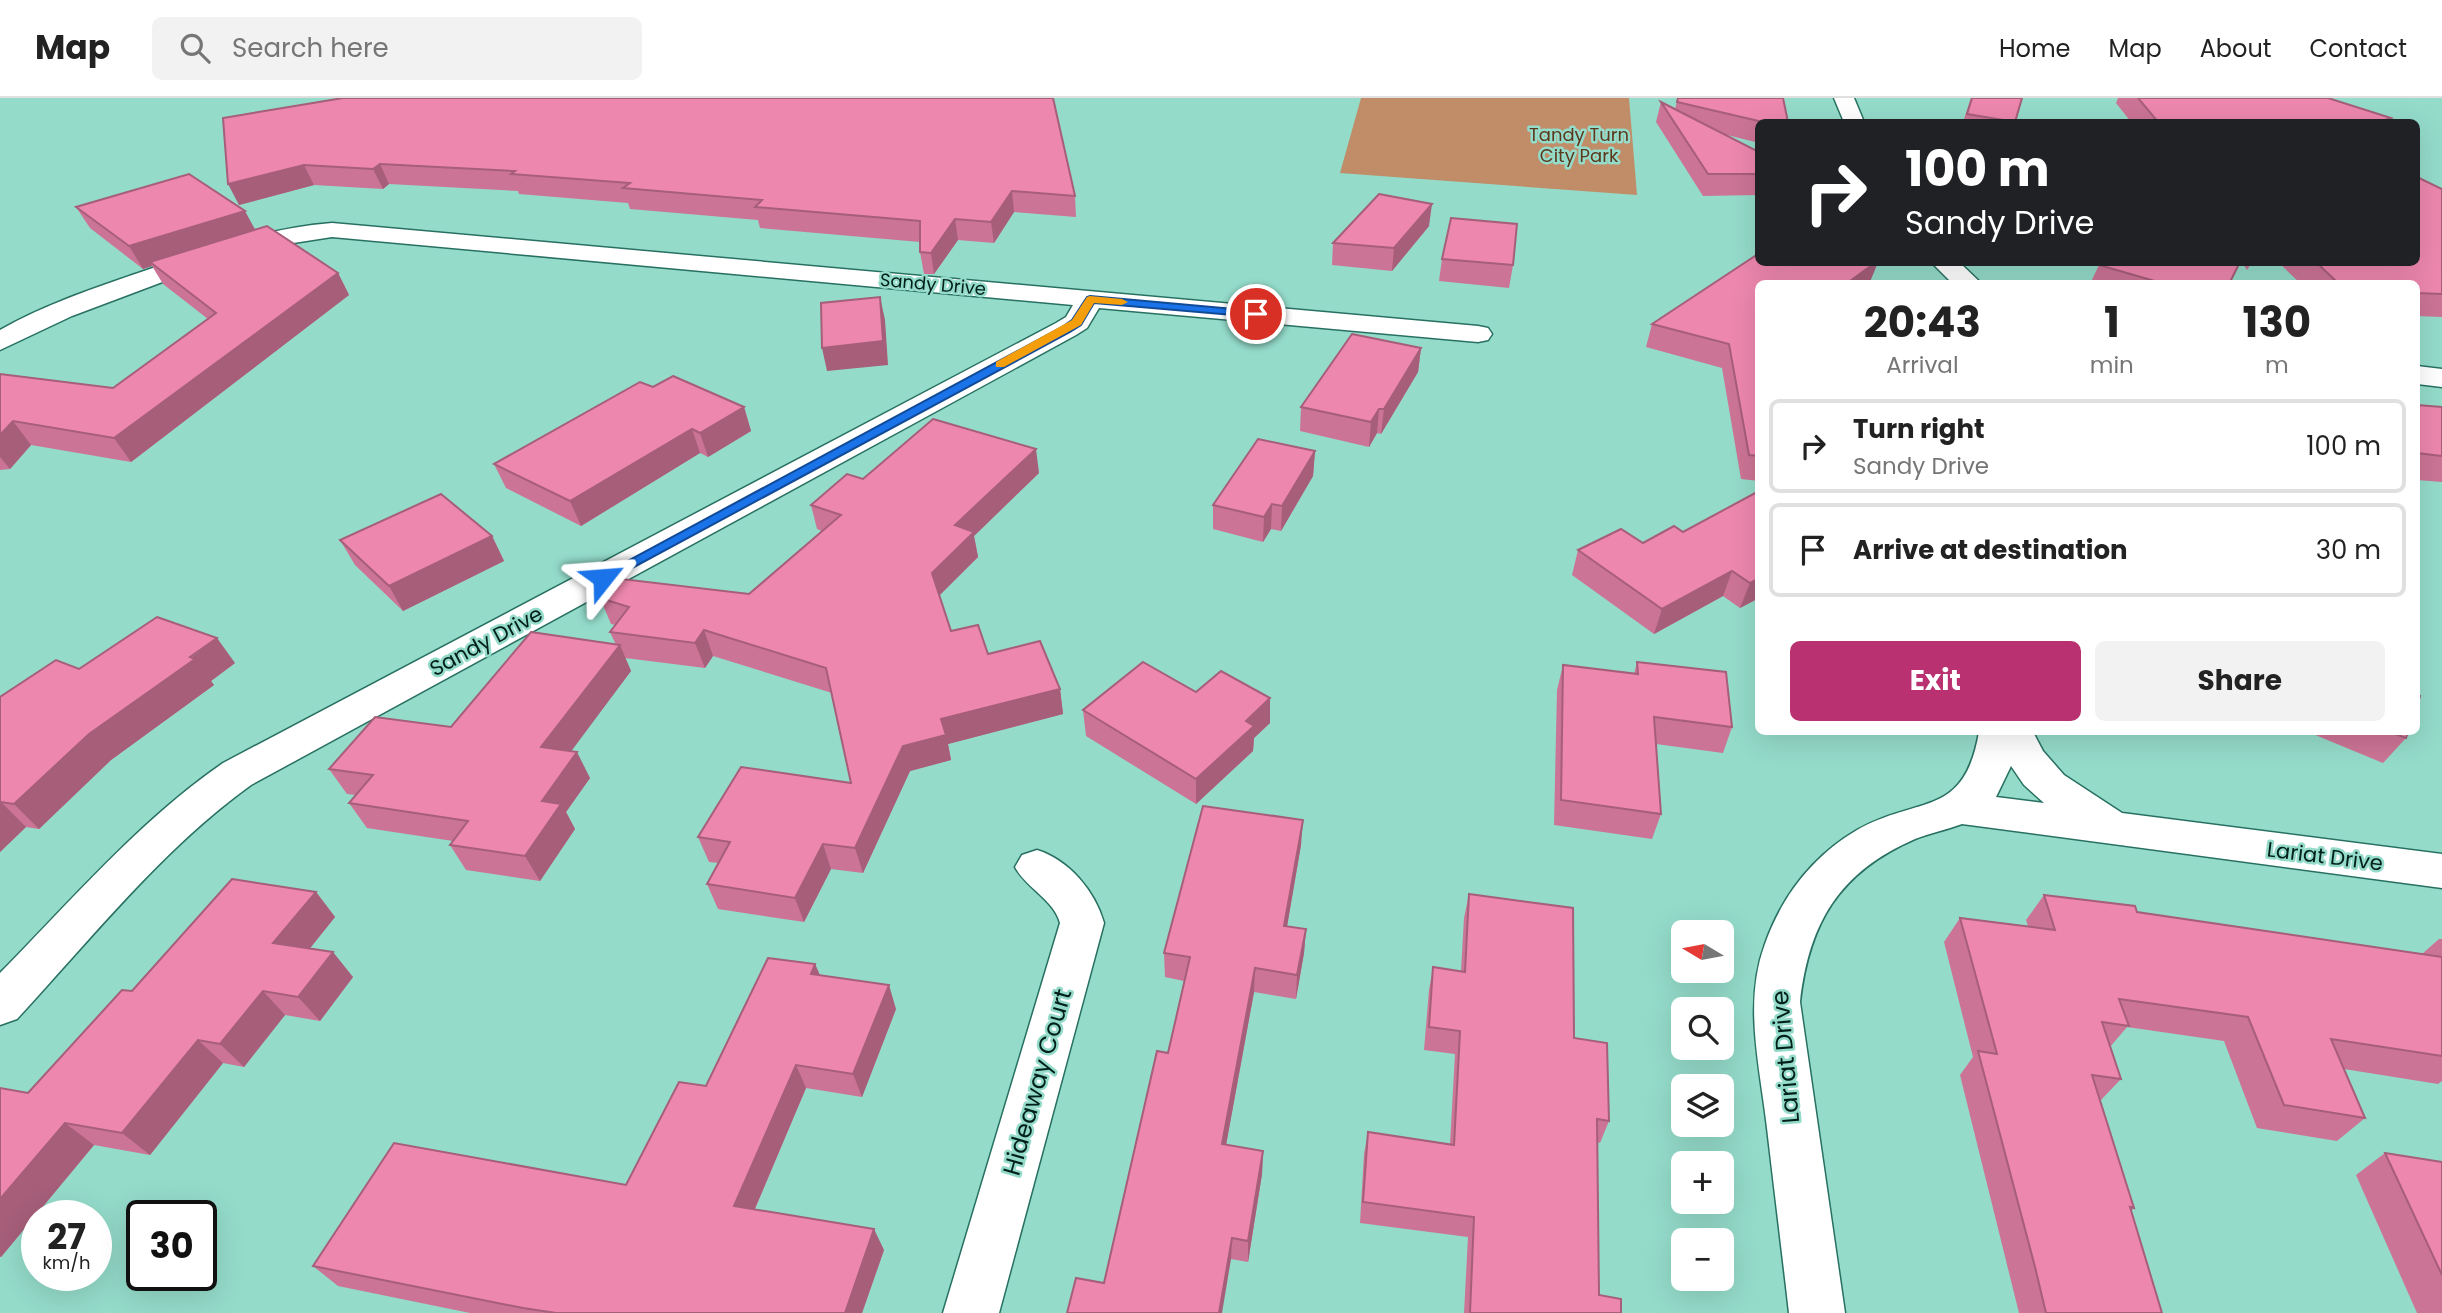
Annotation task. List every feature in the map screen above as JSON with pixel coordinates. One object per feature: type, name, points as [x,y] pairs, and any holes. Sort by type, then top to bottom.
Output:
[{"type":"street","points":[[1844,98],[1853,119]]},
{"type":"street","name":"Sandy Drive","points":[[0,342],[39,319],[75,303],[275,236],[312,230],[349,231],[1478,334]]},
{"type":"street","points":[[1949,266],[1964,280]]},
{"type":"street","name":"Sandy Drive","points":[[0,1005],[181,817],[207,794],[237,774],[1066,329],[1077,322],[1090,299]]},
{"type":"street","points":[[2420,375],[2442,378]]},
{"type":"street","name":"Lariat Drive","points":[[1817,1313],[1776,1002],[1778,972],[1789,935],[1803,906],[1824,880],[1846,860],[1901,828],[1957,808],[1976,793],[1987,778],[1995,756],[1998,735]]},
{"type":"street","points":[[2015,735],[2028,763],[2043,782],[2074,804],[2122,829]]},
{"type":"street","name":"Lariat Drive","points":[[1957,808],[2442,871]]},
{"type":"street","name":"Hideaway Court","points":[[971,1313],[1082,923],[1080,911],[1073,901],[1037,867]]},
{"type":"green space","name":"Tandy Turn City Park","points":[[1361,98],[1629,98],[1637,195],[1340,173]]},
{"type":"building","points":[[343,98],[1053,98],[1075,196],[1012,191],[991,222],[955,219],[931,253],[920,252],[920,221],[755,207],[762,200],[623,188],[630,183],[511,174],[515,171],[380,164],[373,169],[304,165],[228,184],[223,118]]},
{"type":"building","points":[[1678,98],[1783,98],[1787,119],[1755,120],[1677,102]]},
{"type":"building","points":[[1972,98],[2022,98],[2016,119],[1967,114]]},
{"type":"building","points":[[2138,98],[2328,98],[2391,118],[2388,119],[2156,119]]},
{"type":"building","points":[[1661,102],[1755,150],[1755,174],[1708,174]]},
{"type":"building","points":[[189,174],[245,211],[129,246],[76,207]]},
{"type":"building","points":[[2420,178],[2442,189],[2442,294],[2420,293],[2420,280],[2335,280],[2320,266],[2420,266]]},
{"type":"building","points":[[1379,194],[1432,204],[1394,248],[1333,243]]},
{"type":"building","points":[[1451,218],[1517,224],[1513,265],[1442,259]]},
{"type":"building","points":[[267,226],[338,273],[114,438],[13,421],[0,435],[0,374],[113,388],[216,313],[150,262]]},
{"type":"building","points":[[1755,256],[1755,266],[1871,266],[1851,280],[1755,280],[1755,456],[1749,455],[1729,344],[1652,324]]},
{"type":"building","points":[[2102,266],[2238,266],[2231,280],[2151,280]]},
{"type":"building","points":[[880,297],[883,341],[822,348],[821,303]]},
{"type":"building","points":[[1352,334],[1421,348],[1384,409],[1379,409],[1371,422],[1301,407]]},
{"type":"building","points":[[673,376],[744,407],[700,433],[692,429],[570,501],[494,464],[640,382],[653,387]]},
{"type":"building","points":[[2420,405],[2442,407],[2442,456],[2420,453]]},
{"type":"building","points":[[933,419],[1036,449],[955,525],[974,532],[932,573],[951,631],[978,625],[988,654],[1040,641],[1060,689],[941,719],[946,735],[903,746],[855,848],[823,844],[795,898],[707,884],[730,842],[698,837],[741,767],[851,783],[826,668],[704,630],[695,643],[610,632],[629,607],[600,598],[605,577],[749,594],[841,515],[811,505],[847,474],[863,479]]},
{"type":"building","points":[[1258,439],[1315,451],[1282,506],[1272,504],[1264,517],[1213,505]]},
{"type":"building","points":[[1755,493],[1755,580],[1750,583],[1732,571],[1662,609],[1578,550],[1621,529],[1643,543],[1674,526],[1683,532]]},
{"type":"building","points":[[441,494],[492,536],[389,586],[340,540]]},
{"type":"building","points":[[157,617],[217,638],[190,657],[195,659],[89,734],[14,804],[0,803],[0,697],[56,660],[79,669]]},
{"type":"building","points":[[531,632],[620,645],[541,747],[577,752],[542,801],[561,804],[525,856],[450,845],[468,821],[349,803],[373,775],[329,769],[375,717],[451,727]]},
{"type":"building","points":[[1143,662],[1196,692],[1221,671],[1270,698],[1246,721],[1254,726],[1196,779],[1083,710]]},
{"type":"building","points":[[1637,662],[1726,672],[1732,727],[1654,717],[1661,814],[1561,800],[1563,665],[1638,674]]},
{"type":"building","points":[[1203,806],[1303,820],[1284,926],[1306,929],[1297,975],[1255,968],[1222,1144],[1263,1151],[1248,1241],[1232,1238],[1219,1313],[1067,1313],[1076,1278],[1104,1283],[1157,1051],[1168,1053],[1190,957],[1164,953]]},
{"type":"building","points":[[232,879],[316,892],[273,943],[333,952],[298,997],[263,991],[220,1044],[198,1040],[122,1133],[65,1123],[0,1199],[0,1088],[28,1093],[122,990],[132,991]]},
{"type":"building","points":[[1469,894],[1573,908],[1574,1038],[1607,1043],[1609,1121],[1597,1119],[1599,1295],[1621,1299],[1621,1313],[1470,1313],[1474,1217],[1363,1202],[1368,1132],[1454,1145],[1460,1031],[1429,1027],[1433,967],[1465,972]]},
{"type":"building","points":[[2044,895],[2135,906],[2137,912],[2442,957],[2442,1056],[2331,1039],[2365,1118],[2284,1105],[2248,1017],[2119,999],[2129,1026],[2102,1022],[2121,1079],[2092,1075],[2134,1208],[2130,1207],[2162,1313],[2046,1313],[1978,1051],[1997,1054],[1960,918],[2055,930]]},
{"type":"building","points":[[768,958],[815,964],[811,974],[889,985],[853,1074],[796,1065],[734,1206],[874,1229],[845,1313],[556,1313],[313,1266],[394,1143],[626,1185],[679,1082],[706,1086]]},
{"type":"building","points":[[2385,1153],[2442,1162],[2442,1275]]},
{"type":"slow traffic","points":[[1000,365],[1077,322],[1090,299],[1122,302]]},
{"type":"route","points":[[603,578],[1066,329],[1077,322],[1090,299],[1256,314]]}]
